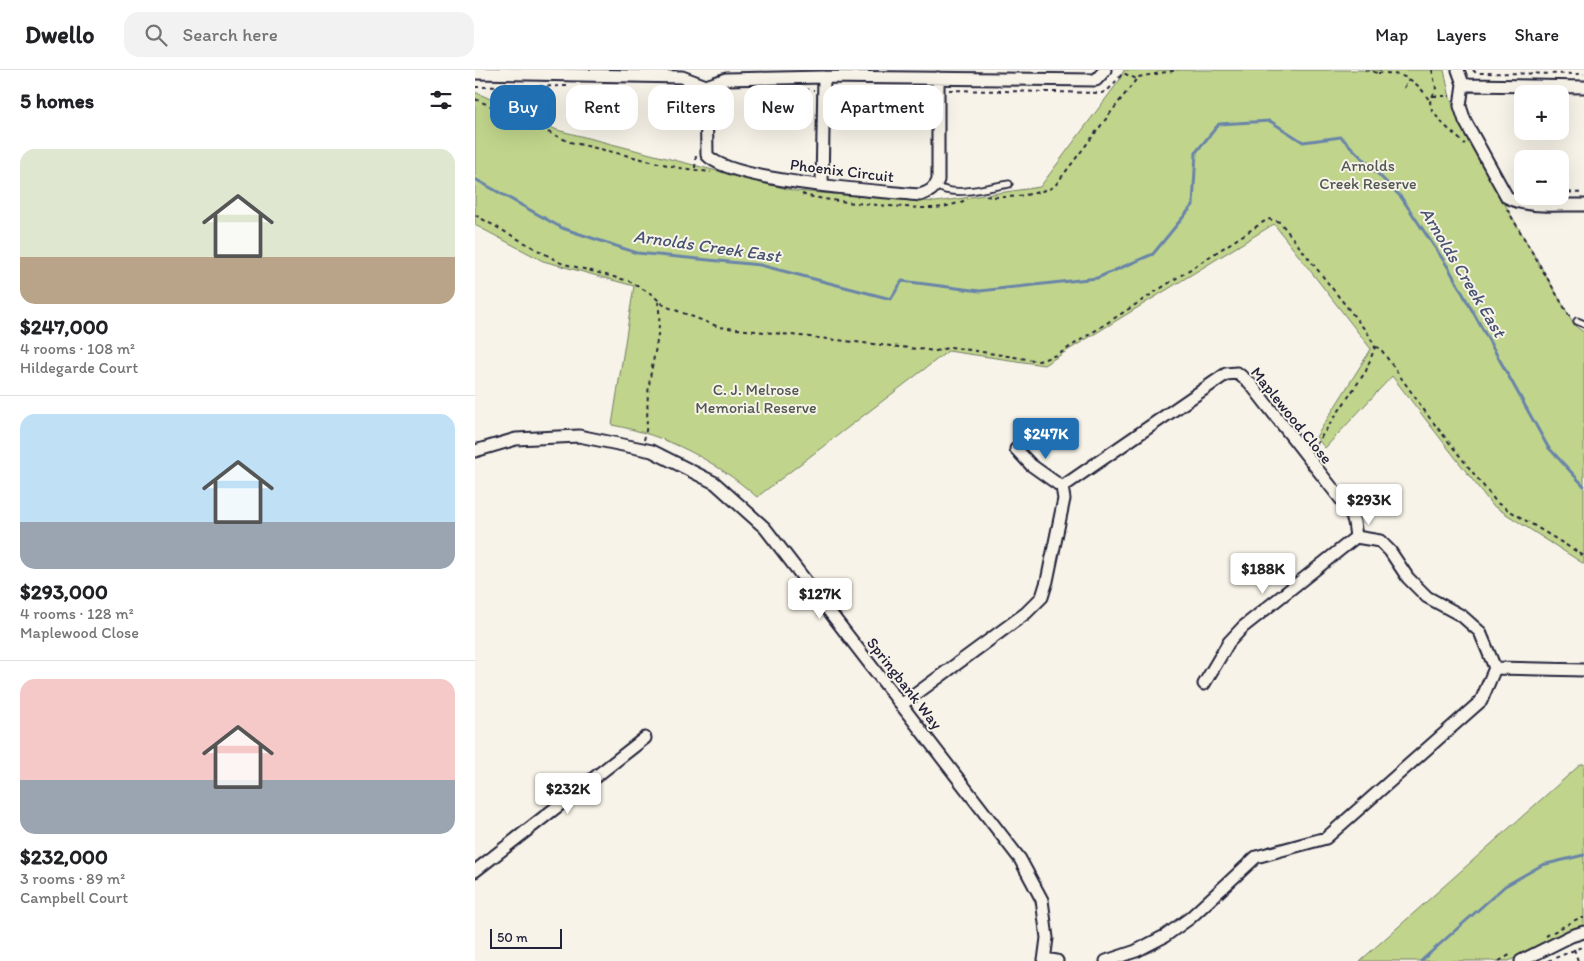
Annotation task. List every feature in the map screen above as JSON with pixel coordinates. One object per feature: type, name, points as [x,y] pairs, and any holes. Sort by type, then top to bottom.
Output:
[{"type":"street","points":[[709,85],[726,79],[824,77],[1096,80],[1105,70]]},
{"type":"street","points":[[1458,70],[1463,84],[1460,106],[1465,121],[1507,197],[1513,200],[1539,204],[1584,204]]},
{"type":"street","points":[[475,73],[682,77],[703,85]]},
{"type":"street","points":[[822,186],[824,77]]},
{"type":"street","points":[[936,186],[939,78]]},
{"type":"street","points":[[1463,84],[1584,87]]},
{"type":"street","name":"Phoenix Circuit","points":[[707,130],[707,155],[711,160],[719,165],[769,178],[822,186],[920,195],[929,192],[936,186]]},
{"type":"street","name":"Maplewood Close","points":[[1061,487],[1226,374],[1237,373],[1249,382],[1350,512],[1355,522],[1356,537]]},
{"type":"street","name":"Springbank Way","points":[[475,451],[515,439],[579,436],[652,451],[715,483],[765,528],[1020,859],[1042,900],[1047,938],[1044,960]]},
{"type":"street","points":[[901,705],[1026,613],[1042,597],[1047,581],[1063,498],[1061,487],[1031,465],[1016,449]]},
{"type":"street","points":[[1106,961],[1143,947],[1165,936],[1190,918],[1256,857],[1326,838],[1481,701],[1495,668],[1479,632],[1462,616],[1427,597],[1408,578],[1390,551],[1380,541],[1356,537],[1243,628],[1229,642],[1204,684]]},
{"type":"street","points":[[1495,668],[1584,670]]},
{"type":"street","points":[[475,871],[645,738]]},
{"type":"street","points":[[1521,961],[1583,935]]},
{"type":"street","points":[[1044,960],[1057,961]]},
{"type":"lane","points":[[936,186],[943,190],[960,191],[1009,184]]},
{"type":"lane","points":[[1577,321],[1584,324]]},
{"type":"path","points":[[985,196],[1034,194],[1054,187],[1138,77],[1178,70]]},
{"type":"path","points":[[1365,70],[1401,74],[1422,89],[1429,102]]},
{"type":"path","points":[[1473,70],[1476,73],[1584,74]]},
{"type":"path","points":[[1404,88],[1409,79]]},
{"type":"path","points":[[475,99],[570,142],[680,168],[701,169],[719,174]]},
{"type":"path","points":[[795,191],[811,197],[933,208],[958,204],[970,198]]},
{"type":"path","points":[[1569,192],[1584,193]]},
{"type":"path","points":[[475,215],[561,263],[629,281],[650,293],[658,302],[719,327],[936,351],[951,347],[1039,361],[1059,354],[1268,219],[1280,222],[1369,335],[1375,347],[1380,348],[1429,417],[1497,503],[1584,556]]},
{"type":"path","points":[[646,434],[648,389],[661,316],[658,302]]},
{"type":"path","points":[[1307,458],[1366,370],[1375,347]]},
{"type":"path","points":[[1548,961],[1584,946]]},
{"type":"path","points":[[1574,949],[1578,961]]},
{"type":"green space","name":"Arnolds Creek Reserve","points":[[1124,70],[1444,70],[1450,98],[1464,133],[1575,326],[1584,332],[1584,564],[1492,505],[1392,376],[1325,448],[1316,437],[1371,349],[1274,224],[1044,365],[948,351],[757,497],[707,461],[671,442],[632,429],[612,425],[634,286],[543,261],[475,225],[475,92],[490,99],[490,130],[556,130],[795,191],[936,202],[1040,187],[1119,81]]},
{"type":"green space","points":[[1581,764],[1584,764],[1584,925],[1509,961],[1360,961]]},
{"type":"waterway","name":"Arnolds Creek East","points":[[475,179],[562,228],[637,253],[760,265],[891,299],[902,281],[980,291],[1097,278],[1153,254],[1193,205],[1196,152],[1219,124],[1270,121],[1303,142],[1341,137],[1401,197],[1448,267],[1548,447],[1584,486]]},
{"type":"waterway","points":[[1421,961],[1505,886],[1542,865],[1584,855]]},
{"type":"park label","name":"C. J. Melrose Memorial Reserve","points":[[756,398]]}]
